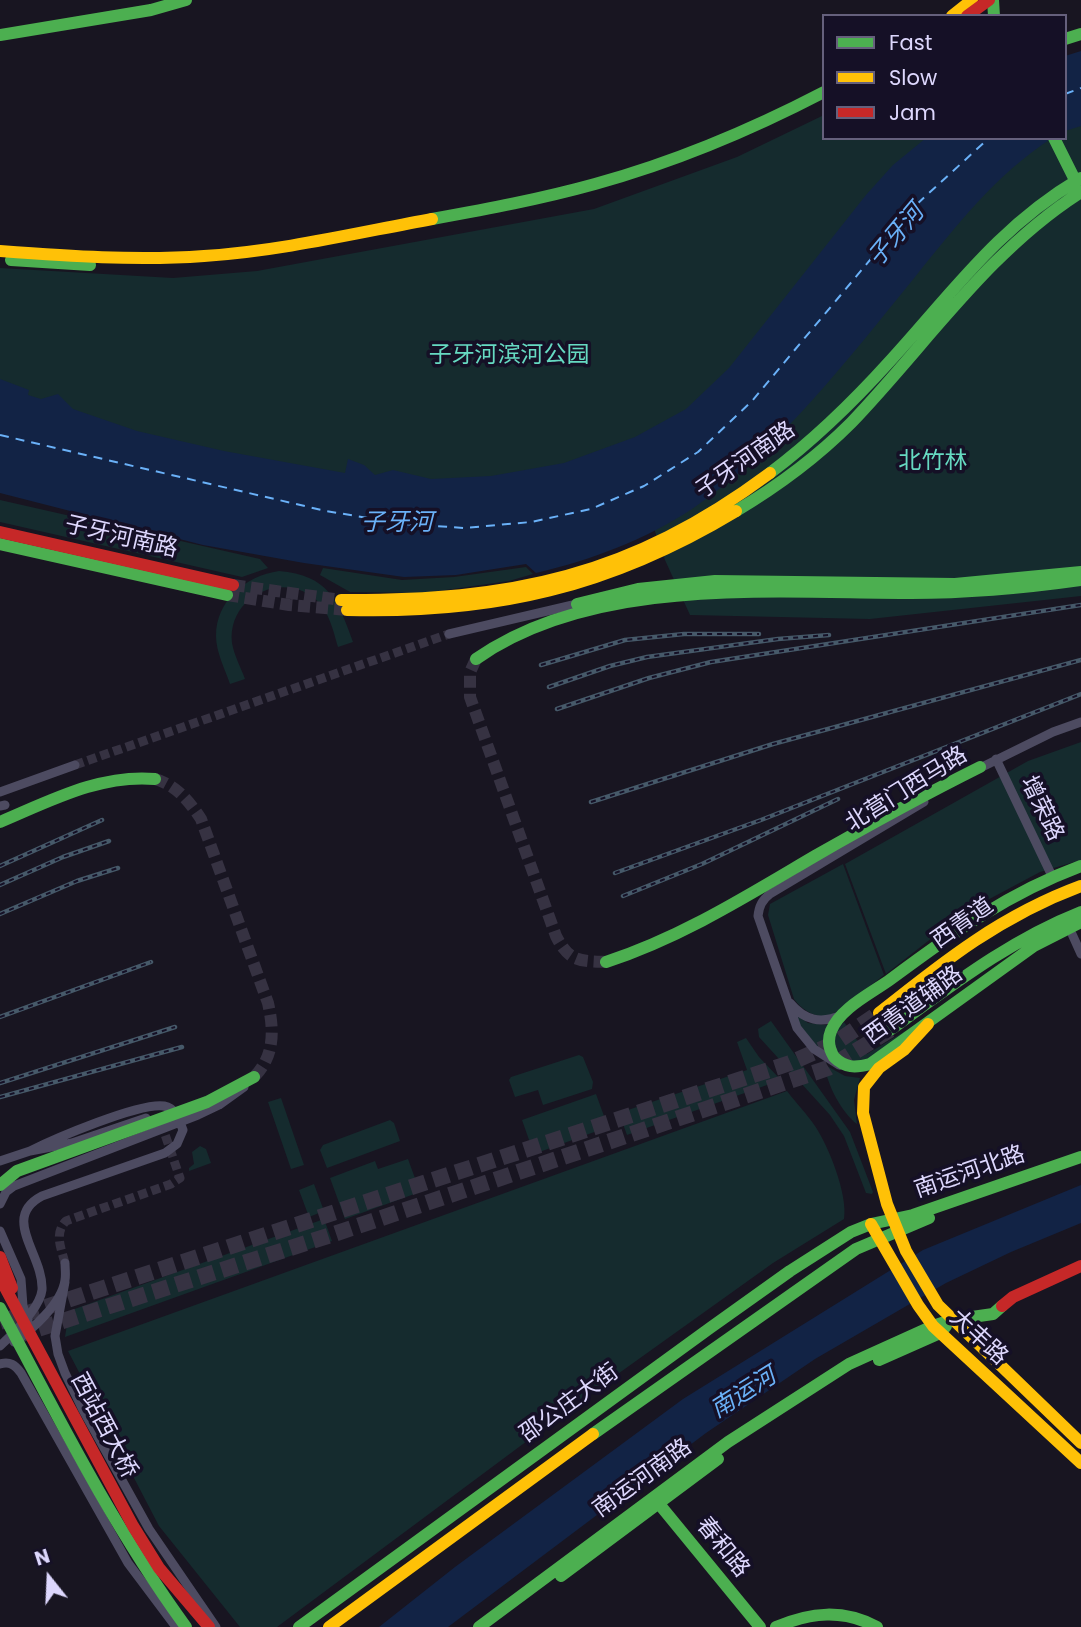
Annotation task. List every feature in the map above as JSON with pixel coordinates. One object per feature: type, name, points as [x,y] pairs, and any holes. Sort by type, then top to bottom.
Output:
[{"type":"main road","points":[[0,34],[151,10],[186,0]]},
{"type":"main road","points":[[954,14],[972,0]]},
{"type":"main road","points":[[970,14],[991,0]]},
{"type":"main road","points":[[0,251],[86,257],[177,258],[258,251],[350,236],[551,195],[612,179],[713,145],[822,94]]},
{"type":"main road","points":[[0,259],[67,265],[166,266],[254,260],[351,243],[519,210],[613,186],[714,153],[822,103]]},
{"type":"main road","points":[[1056,140],[1080,187]]},
{"type":"main road","name":"子牙河南路","points":[[344,605],[487,593],[543,584],[625,558],[699,520],[760,481],[823,431],[862,392],[999,240],[1031,211],[1080,187]]},
{"type":"main road","name":"子牙河南路","points":[[0,532],[230,590],[0,544]]},
{"type":"main road","points":[[577,604],[638,589],[715,581],[956,584],[1081,572]]},
{"type":"main road","points":[[476,659],[497,643],[549,623],[586,610],[655,596],[720,591],[966,592],[1016,589],[1081,580]]},
{"type":"main road","points":[[606,962],[641,952],[691,928],[891,813],[981,767]]},
{"type":"main road","points":[[0,822],[114,779],[137,776],[155,779]]},
{"type":"main road","name":"西青道辅路","points":[[1013,961],[870,1064],[857,1069],[841,1066],[832,1054],[829,1039],[833,1026],[844,1014],[961,925],[1000,901],[1052,876],[1081,866]]},
{"type":"main road","name":"西青道","points":[[879,1013],[976,937],[1042,900],[1081,886]]},
{"type":"main road","name":"西青道","points":[[890,1030],[1026,935],[1081,912]]},
{"type":"main road","points":[[1013,961],[1081,922]]},
{"type":"main road","points":[[1013,961],[1076,932]]},
{"type":"main road","points":[[895,1225],[880,1186],[863,1113],[864,1087],[879,1068],[904,1050],[928,1024]]},
{"type":"main road","points":[[0,1185],[17,1171],[207,1102],[254,1077]]},
{"type":"main road","name":"南运河北路","points":[[878,1239],[913,1215],[1081,1157]]},
{"type":"main road","name":"南运河北路","points":[[871,1224],[895,1225],[1081,1165]]},
{"type":"main road","name":"大丰路","points":[[871,1224],[918,1305],[936,1330],[1081,1463]]},
{"type":"main road","name":"邵公庄大街","points":[[299,1627],[790,1271],[851,1232],[871,1224]]},
{"type":"main road","name":"大丰路","points":[[895,1225],[906,1251],[932,1297],[951,1320],[1081,1443]]},
{"type":"main road","name":"邵公庄大街","points":[[330,1627],[739,1329],[825,1269],[878,1239]]},
{"type":"main road","points":[[0,1257],[23,1315]]},
{"type":"main road","points":[[951,1320],[993,1314],[1013,1297],[1081,1266]]},
{"type":"main road","name":"西站西大桥","points":[[0,1278],[23,1315],[133,1526],[175,1590],[209,1627]]},
{"type":"main road","name":"西站西大桥","points":[[0,1308],[106,1507],[164,1599],[186,1627]]},
{"type":"main road","name":"南运河南路","points":[[479,1627],[732,1449],[854,1370],[951,1320]]},
{"type":"main road","name":"南运河南路","points":[[493,1627],[656,1500]]},
{"type":"main road","name":"春和路","points":[[656,1500],[760,1627]]},
{"type":"main road","points":[[776,1627],[807,1615],[825,1613],[856,1617],[877,1627]]},
{"type":"street","points":[[449,634],[577,604]]},
{"type":"street","name":"北营门西马路","points":[[786,999],[758,916],[761,904],[771,894],[981,767],[1081,722]]},
{"type":"street","name":"增荣路","points":[[996,759],[1052,876]]},
{"type":"street","points":[[0,792],[75,765]]},
{"type":"street","points":[[1076,932],[1081,954]]},
{"type":"street","points":[[786,999],[808,1018],[825,1020],[844,1014]]},
{"type":"street","points":[[786,999],[797,1028],[808,1044],[841,1066]]},
{"type":"street","points":[[0,1204],[6,1192],[14,1186],[198,1115],[231,1097],[254,1077]]},
{"type":"street","points":[[0,1161],[70,1133],[149,1107],[172,1110],[177,1114],[183,1130],[177,1144],[165,1153],[41,1196],[25,1206],[20,1213],[20,1224],[42,1289],[37,1305],[23,1315],[0,1348]]},
{"type":"street","points":[[30,1151],[72,1143],[146,1118]]},
{"type":"street","points":[[0,1231],[21,1279],[23,1315],[31,1328]]},
{"type":"street","points":[[65,1263],[65,1282],[55,1336],[65,1373],[149,1530],[216,1627]]},
{"type":"street","points":[[0,1348],[17,1341],[47,1313],[65,1282]]},
{"type":"street","points":[[0,1364],[9,1362],[17,1366],[128,1563],[176,1627]]},
{"type":"street","points":[[33,1392],[65,1373]]},
{"type":"green space","name":"子牙河滨河公园","points":[[822,116],[822,140],[941,140],[716,398],[548,481],[274,481],[0,399],[0,268],[173,278],[257,271],[594,209],[737,157]]},
{"type":"green space","name":"北竹林","points":[[1081,121],[1081,596],[870,619],[690,615],[665,560],[651,520],[975,189],[1042,140],[1067,140],[1067,124]]},
{"type":"green space","points":[[0,500],[260,559],[268,568],[242,577],[0,522]]},
{"type":"green space","points":[[526,567],[533,574],[509,581],[424,593],[350,592],[320,575],[323,568],[402,580],[454,577]]},
{"type":"green space","points":[[279,571],[309,578],[329,592],[342,614],[353,642],[338,647],[327,614],[314,598],[301,590],[286,587],[272,589],[258,594],[238,613],[233,627],[232,643],[245,679],[230,684],[216,642],[217,623],[221,612],[227,601],[244,585],[255,578]]},
{"type":"green space","points":[[1081,742],[1081,860],[1040,872],[965,912],[886,974],[845,864],[1028,761]]},
{"type":"green space","points":[[843,864],[884,975],[840,1009],[823,1017],[805,1010],[794,999],[768,915],[770,904]]},
{"type":"green space","points":[[795,1014],[808,1023],[827,1025],[825,1052],[822,1052],[801,1027]]},
{"type":"green space","points":[[771,1021],[850,1132],[872,1194],[866,1193],[844,1136],[830,1115],[759,1037],[758,1029]]},
{"type":"green space","points":[[844,1022],[867,1054],[907,1030],[877,1054],[854,1062],[842,1057],[834,1048],[835,1034]]},
{"type":"green space","points":[[746,1038],[759,1057],[781,1080],[627,1135],[619,1113],[747,1070],[737,1042]]},
{"type":"green space","points":[[579,1055],[583,1057],[593,1082],[592,1089],[543,1105],[538,1090],[515,1097],[509,1080],[511,1077]]},
{"type":"green space","points":[[825,1065],[845,1076],[860,1078],[854,1100],[857,1124],[836,1098],[828,1081]]},
{"type":"green space","points":[[787,1091],[812,1122],[826,1146],[843,1197],[844,1219],[773,1263],[601,1386],[277,1627],[240,1627],[159,1526],[68,1351]]},
{"type":"green space","points":[[596,1094],[608,1127],[534,1154],[522,1120]]},
{"type":"green space","points":[[281,1098],[304,1165],[291,1169],[268,1102]]},
{"type":"green space","points":[[390,1120],[394,1123],[400,1141],[327,1168],[320,1150],[323,1145]]},
{"type":"green space","points":[[200,1146],[206,1149],[211,1163],[189,1171],[194,1164],[192,1152]]},
{"type":"green space","points":[[408,1159],[420,1192],[345,1219],[330,1178],[375,1161],[378,1169]]},
{"type":"green space","points":[[314,1184],[324,1211],[309,1217],[299,1190]]},
{"type":"green space","points":[[324,1219],[332,1241],[65,1337],[69,1311]]},
{"type":"water","points":[[1081,51],[1081,126],[1067,130],[1067,55]]},
{"type":"water","name":"子牙河","points":[[924,140],[1049,140],[1012,168],[978,202],[838,371],[755,459],[692,509],[617,548],[536,573],[526,564],[456,575],[404,577],[203,545],[0,493],[0,379],[29,390],[28,395],[41,399],[58,394],[73,409],[137,431],[224,451],[345,473],[348,459],[364,465],[375,475],[393,470],[431,479],[491,476],[564,463],[635,437],[686,409],[729,368],[866,195],[893,165]]},
{"type":"water","name":"南运河","points":[[1081,1185],[1081,1223],[946,1283],[815,1359],[706,1433],[448,1627],[379,1627],[455,1567],[683,1399],[923,1250]]},
{"type":"ferry route","points":[[1067,93],[1081,88]]},
{"type":"ferry route","points":[[0,435],[326,511],[404,524],[464,528],[531,522],[591,509],[644,486],[698,452],[752,401],[916,205],[987,140]]},
{"type":"tunnel","points":[[233,585],[341,600]]},
{"type":"tunnel","points":[[227,595],[289,605],[347,610]]},
{"type":"tunnel","points":[[75,765],[449,634]]},
{"type":"tunnel","points":[[476,659],[470,672],[470,697],[556,936],[566,951],[576,958],[606,962]]},
{"type":"tunnel","points":[[155,779],[181,794],[201,819],[268,1003],[271,1042],[266,1060],[254,1077]]},
{"type":"tunnel","points":[[0,1322],[790,1063],[835,1043],[879,1013]]},
{"type":"tunnel","points":[[16,1336],[331,1235],[828,1068],[890,1030]]},
{"type":"tunnel","points":[[65,1263],[59,1236],[66,1221],[171,1184],[180,1178],[161,1123]]},
{"type":"railway","points":[[557,709],[649,678],[711,662],[1081,605]]},
{"type":"railway","points":[[541,665],[625,640],[684,634],[759,634]]},
{"type":"railway","points":[[549,687],[610,666],[647,657],[778,639],[829,635]]},
{"type":"railway","points":[[591,802],[773,744],[1081,660]]},
{"type":"railway","points":[[615,873],[761,820],[1081,694]]},
{"type":"railway","points":[[623,896],[702,864],[838,799]]},
{"type":"railway","points":[[0,866],[102,820]]},
{"type":"railway","points":[[0,885],[63,857],[109,841]]},
{"type":"railway","points":[[0,914],[77,881],[118,868]]},
{"type":"railway","points":[[0,1017],[151,962]]},
{"type":"railway","points":[[0,1083],[175,1027]]},
{"type":"railway","points":[[0,1097],[182,1047]]},
{"type":"traffic: fast","points":[[0,35],[151,10],[186,0]]},
{"type":"traffic: fast","points":[[993,0],[994,14]]},
{"type":"traffic: fast","points":[[1067,38],[1081,34]]},
{"type":"traffic: fast","points":[[432,219],[534,199],[654,166],[712,144],[822,93]]},
{"type":"traffic: fast","points":[[1055,140],[1079,188]]},
{"type":"traffic: fast","points":[[770,473],[818,434],[862,391],[1001,239],[1052,197],[1081,178]]},
{"type":"traffic: fast","points":[[736,511],[796,470],[838,436],[987,270],[1047,216],[1081,192]]},
{"type":"traffic: fast","points":[[11,260],[90,265]]},
{"type":"traffic: fast","points":[[0,544],[227,595]]},
{"type":"traffic: fast","points":[[577,604],[638,589],[715,581],[955,584],[1081,572]]},
{"type":"traffic: fast","points":[[476,659],[523,632],[574,614],[629,602],[744,592],[954,592],[1081,580]]},
{"type":"traffic: fast","points":[[606,962],[661,941],[714,915],[876,822],[980,767]]},
{"type":"traffic: fast","points":[[0,822],[95,785],[155,779]]},
{"type":"traffic: fast","points":[[1081,866],[1005,901],[857,1002],[842,1015],[831,1031],[829,1042],[832,1054],[846,1065],[870,1064],[1034,946],[1081,922]]},
{"type":"traffic: fast","points":[[890,1030],[1005,950],[1081,912]]},
{"type":"traffic: fast","points":[[0,1185],[17,1171],[207,1102],[254,1077]]},
{"type":"traffic: fast","points":[[299,1627],[710,1328],[851,1232],[871,1224],[913,1215],[1081,1157]]},
{"type":"traffic: fast","points":[[593,1434],[856,1249],[929,1218]]},
{"type":"traffic: fast","points":[[479,1627],[728,1442],[849,1364],[933,1326],[951,1320],[993,1314],[1002,1306]]},
{"type":"traffic: fast","points":[[0,1308],[110,1511],[186,1627]]},
{"type":"traffic: fast","points":[[879,1360],[940,1333],[946,1326]]},
{"type":"traffic: fast","points":[[561,1576],[718,1459]]},
{"type":"traffic: fast","points":[[655,1499],[760,1627]]},
{"type":"traffic: fast","points":[[776,1627],[802,1618],[827,1615],[852,1617],[877,1627]]},
{"type":"traffic: slow","points":[[954,14],[972,0]]},
{"type":"traffic: slow","points":[[0,251],[127,258],[233,254],[432,219]]},
{"type":"traffic: slow","points":[[341,600],[460,595],[515,588],[567,576],[618,559],[668,537],[770,473]]},
{"type":"traffic: slow","points":[[347,610],[452,607],[549,590],[596,577],[643,559],[736,511]]},
{"type":"traffic: slow","points":[[879,1013],[927,975],[1000,925],[1081,886]]},
{"type":"traffic: slow","points":[[928,1024],[904,1050],[879,1068],[864,1087],[863,1113],[887,1204],[906,1251],[938,1305],[1081,1443]]},
{"type":"traffic: slow","points":[[871,1224],[933,1326],[1081,1463]]},
{"type":"traffic: slow","points":[[329,1627],[593,1434]]},
{"type":"traffic: jam","points":[[970,14],[989,0]]},
{"type":"traffic: jam","points":[[0,532],[233,585]]},
{"type":"traffic: jam","points":[[0,1257],[12,1288]]},
{"type":"traffic: jam","points":[[1002,1306],[1013,1297],[1081,1266]]},
{"type":"traffic: jam","points":[[0,1278],[133,1526],[159,1568],[209,1627]]}]
